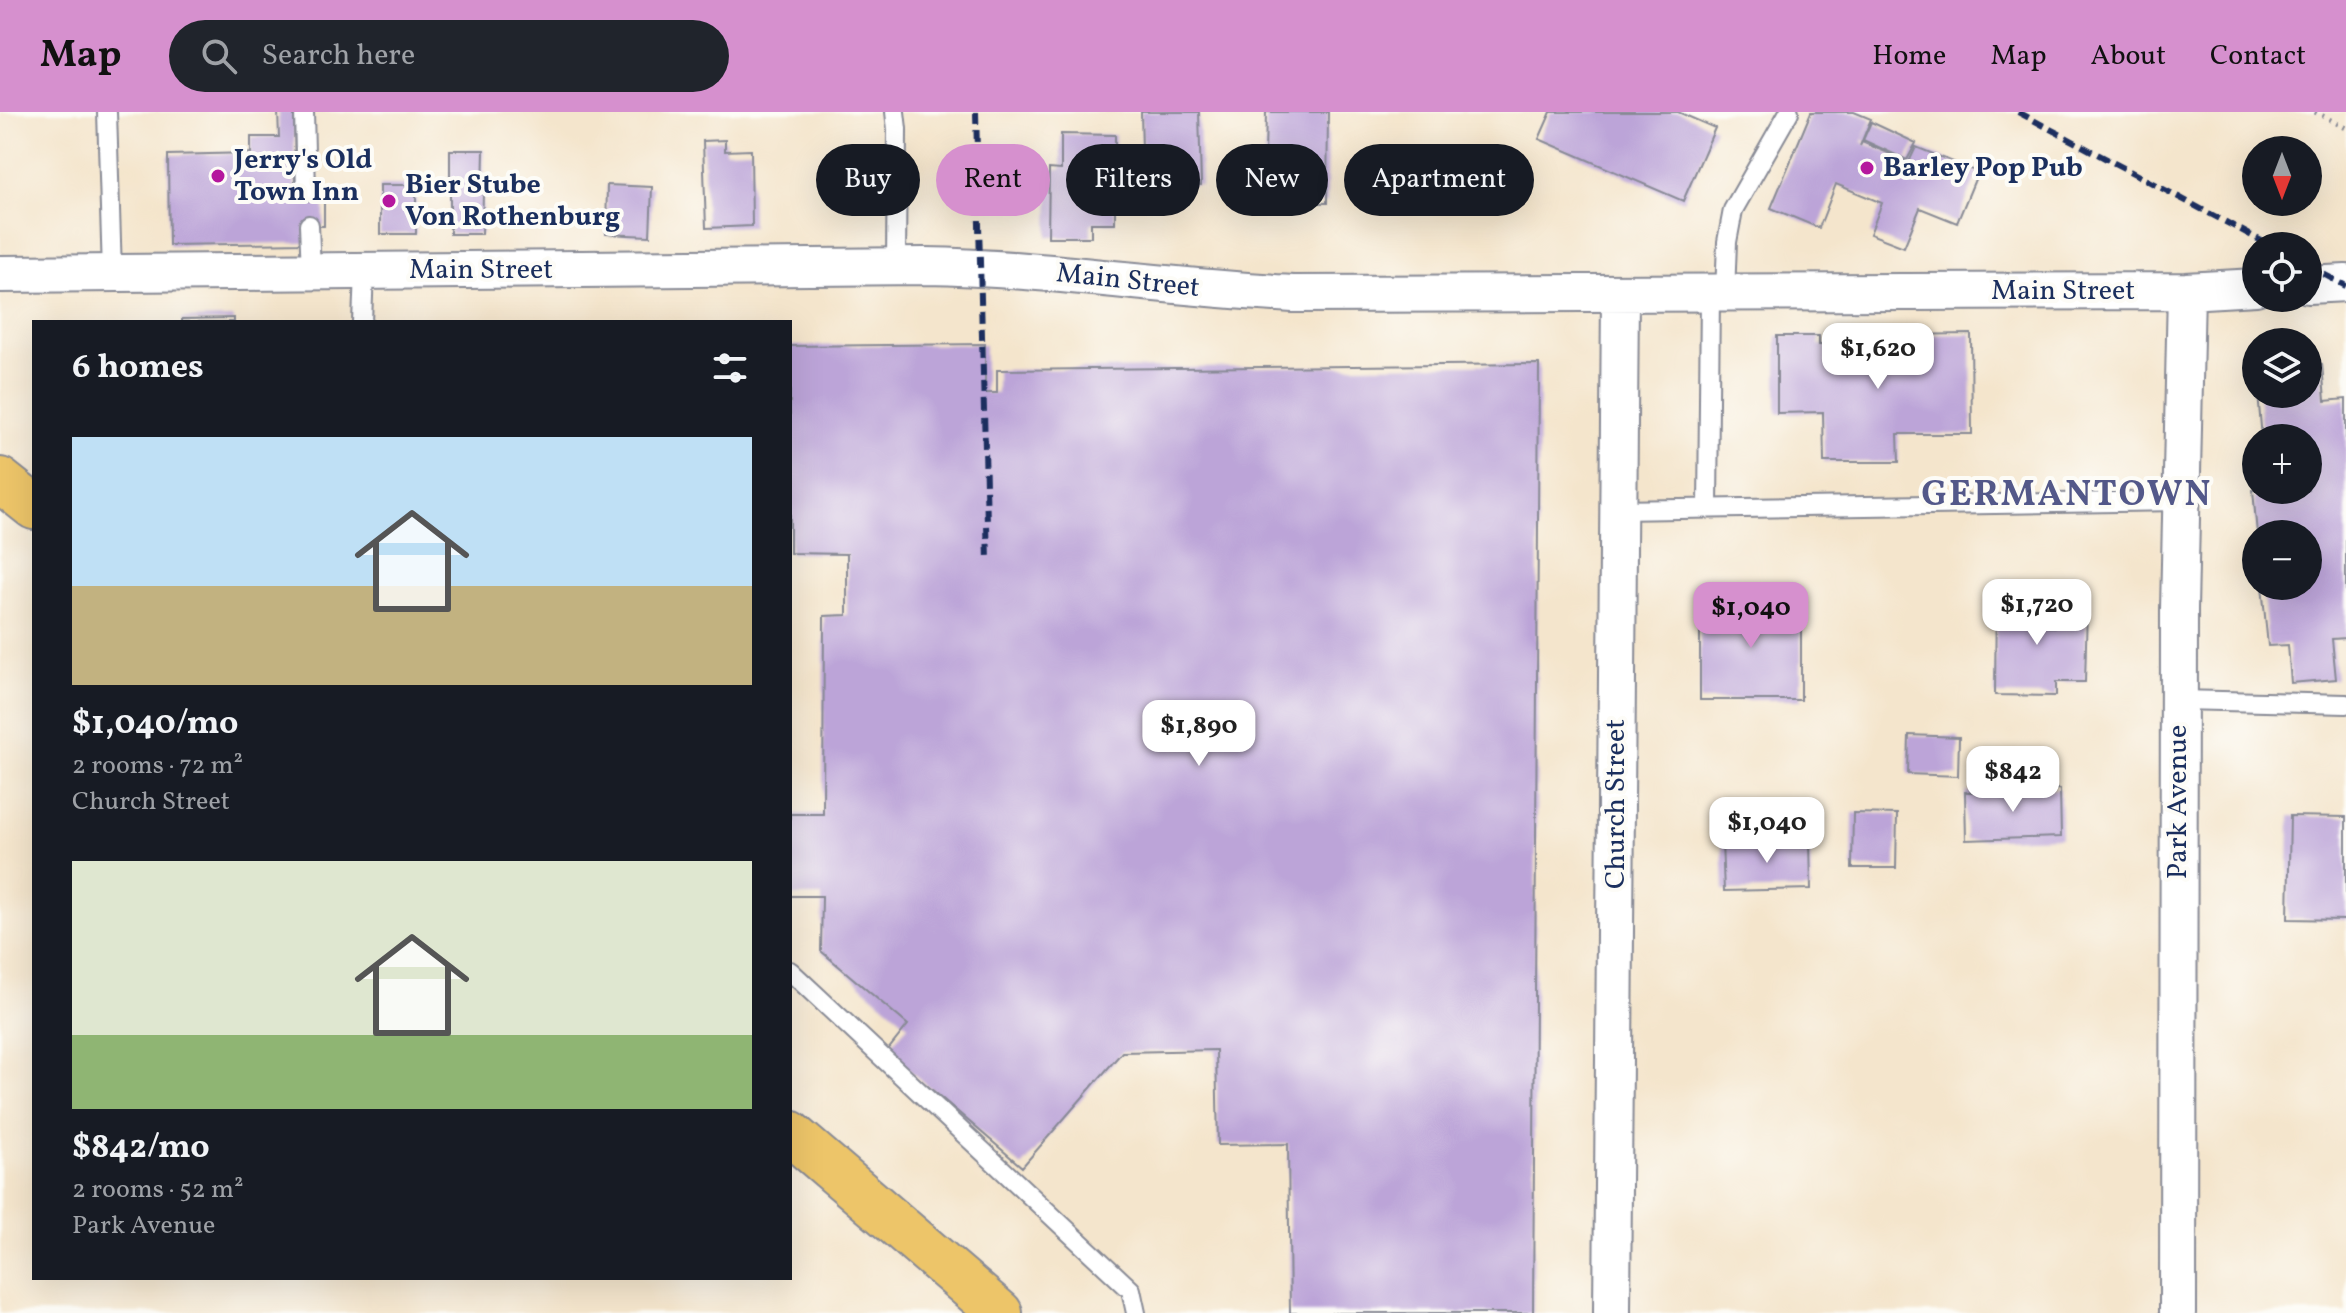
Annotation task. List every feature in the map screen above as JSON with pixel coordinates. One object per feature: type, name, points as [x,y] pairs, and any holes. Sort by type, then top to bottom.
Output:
[{"type":"main road","points":[[0,480],[32,505]]},
{"type":"main road","points":[[792,1135],[1000,1313]]},
{"type":"street","name":"Main Street","points":[[0,274],[896,266],[980,267],[1226,291],[1293,294],[2186,291],[2242,288]]},
{"type":"street","points":[[2322,284],[2346,283]]},
{"type":"street","name":"Park Avenue","points":[[2178,1313],[2179,700],[2186,291]]},
{"type":"street","name":"Church Street","points":[[1612,1313],[1620,294]]},
{"type":"lane","points":[[107,112],[112,273]]},
{"type":"lane","points":[[304,112],[306,191]]},
{"type":"lane","points":[[895,112],[896,266]]},
{"type":"lane","points":[[1708,508],[1717,294],[1733,210],[1789,112]]},
{"type":"lane","points":[[309,225],[311,271]]},
{"type":"lane","points":[[362,320],[364,271]]},
{"type":"lane","points":[[1618,510],[2181,501]]},
{"type":"lane","points":[[2179,700],[2346,704]]},
{"type":"lane","points":[[792,973],[1131,1290],[1136,1313]]},
{"type":"path","points":[[2315,112],[2346,128]]},
{"type":"building","points":[[278,112],[294,112],[295,191],[324,190],[324,226],[305,226],[305,243],[169,245],[168,155],[251,153],[251,137],[279,137]]},
{"type":"building","points":[[1141,112],[1199,112],[1200,144],[1142,144]]},
{"type":"building","points":[[1266,112],[1328,112],[1328,144],[1265,144]]},
{"type":"building","points":[[1551,112],[1678,112],[1715,128],[1683,201],[1539,139]]},
{"type":"building","points":[[1811,112],[1854,112],[1871,119],[1860,146],[1862,142],[1909,162],[1916,147],[1978,172],[1957,223],[1920,208],[1904,247],[1870,234],[1882,203],[1836,184],[1819,228],[1771,208]]},
{"type":"building","points":[[1871,122],[1916,143],[1907,160],[1863,140]]},
{"type":"building","points":[[1061,134],[1115,135],[1115,144],[1066,144],[1066,216],[1115,216],[1115,223],[1091,223],[1091,237],[1048,237],[1050,169],[1061,170]]},
{"type":"building","points":[[725,140],[725,151],[751,150],[752,226],[706,228],[703,141]]},
{"type":"building","points":[[450,150],[484,150],[482,234],[450,234]]},
{"type":"building","points":[[380,185],[416,185],[416,234],[380,234]]},
{"type":"building","points":[[607,185],[652,187],[650,236],[606,234]]},
{"type":"building","points":[[234,318],[234,320],[182,320]]},
{"type":"building","points":[[1971,334],[1972,434],[1898,434],[1899,462],[1824,462],[1823,412],[1777,413],[1777,336],[1819,336],[1819,345],[1898,345],[1898,335]]},
{"type":"building","points":[[985,344],[985,393],[997,393],[997,370],[1539,364],[1533,1313],[1290,1313],[1288,1144],[1218,1145],[1216,1050],[1122,1052],[1022,1167],[887,1051],[908,1025],[821,951],[822,896],[792,896],[792,814],[823,814],[824,616],[847,615],[847,554],[792,553],[792,346]]},
{"type":"building","points":[[2322,364],[2325,401],[2346,399],[2346,638],[2332,639],[2336,679],[2291,683],[2288,645],[2268,646],[2263,600],[2322,600],[2322,520],[2256,520],[2254,504],[2322,504],[2322,424],[2261,424],[2259,408],[2322,408]]},
{"type":"building","points":[[1996,595],[2049,596],[2049,627],[2061,627],[2061,608],[2087,608],[2085,682],[2056,682],[2056,696],[1995,695]]},
{"type":"building","points":[[1801,599],[1801,700],[1700,700],[1700,600]]},
{"type":"building","points":[[1909,735],[1959,737],[1958,776],[1908,774]]},
{"type":"building","points":[[2060,789],[2061,837],[1966,840],[1965,792]]},
{"type":"building","points":[[1853,813],[1897,814],[1896,868],[1852,868]]},
{"type":"building","points":[[2290,816],[2346,817],[2346,920],[2288,919]]},
{"type":"building","points":[[1810,840],[1811,889],[1724,891],[1722,842]]},
{"type":"railway","points":[[976,112],[988,561]]},
{"type":"railway","points":[[2018,112],[2245,232]]},
{"type":"railway","points":[[2322,273],[2346,286]]},
{"type":"place","name":"Barley Pop Pub","points":[[1867,168]]},
{"type":"place","name":"Jerry's Old Town Inn","points":[[218,176]]},
{"type":"place","name":"Bier Stube Von Rothenburg","points":[[389,201]]},
{"type":"district","name":"GERMANTOWN","points":[[2067,496]]}]
